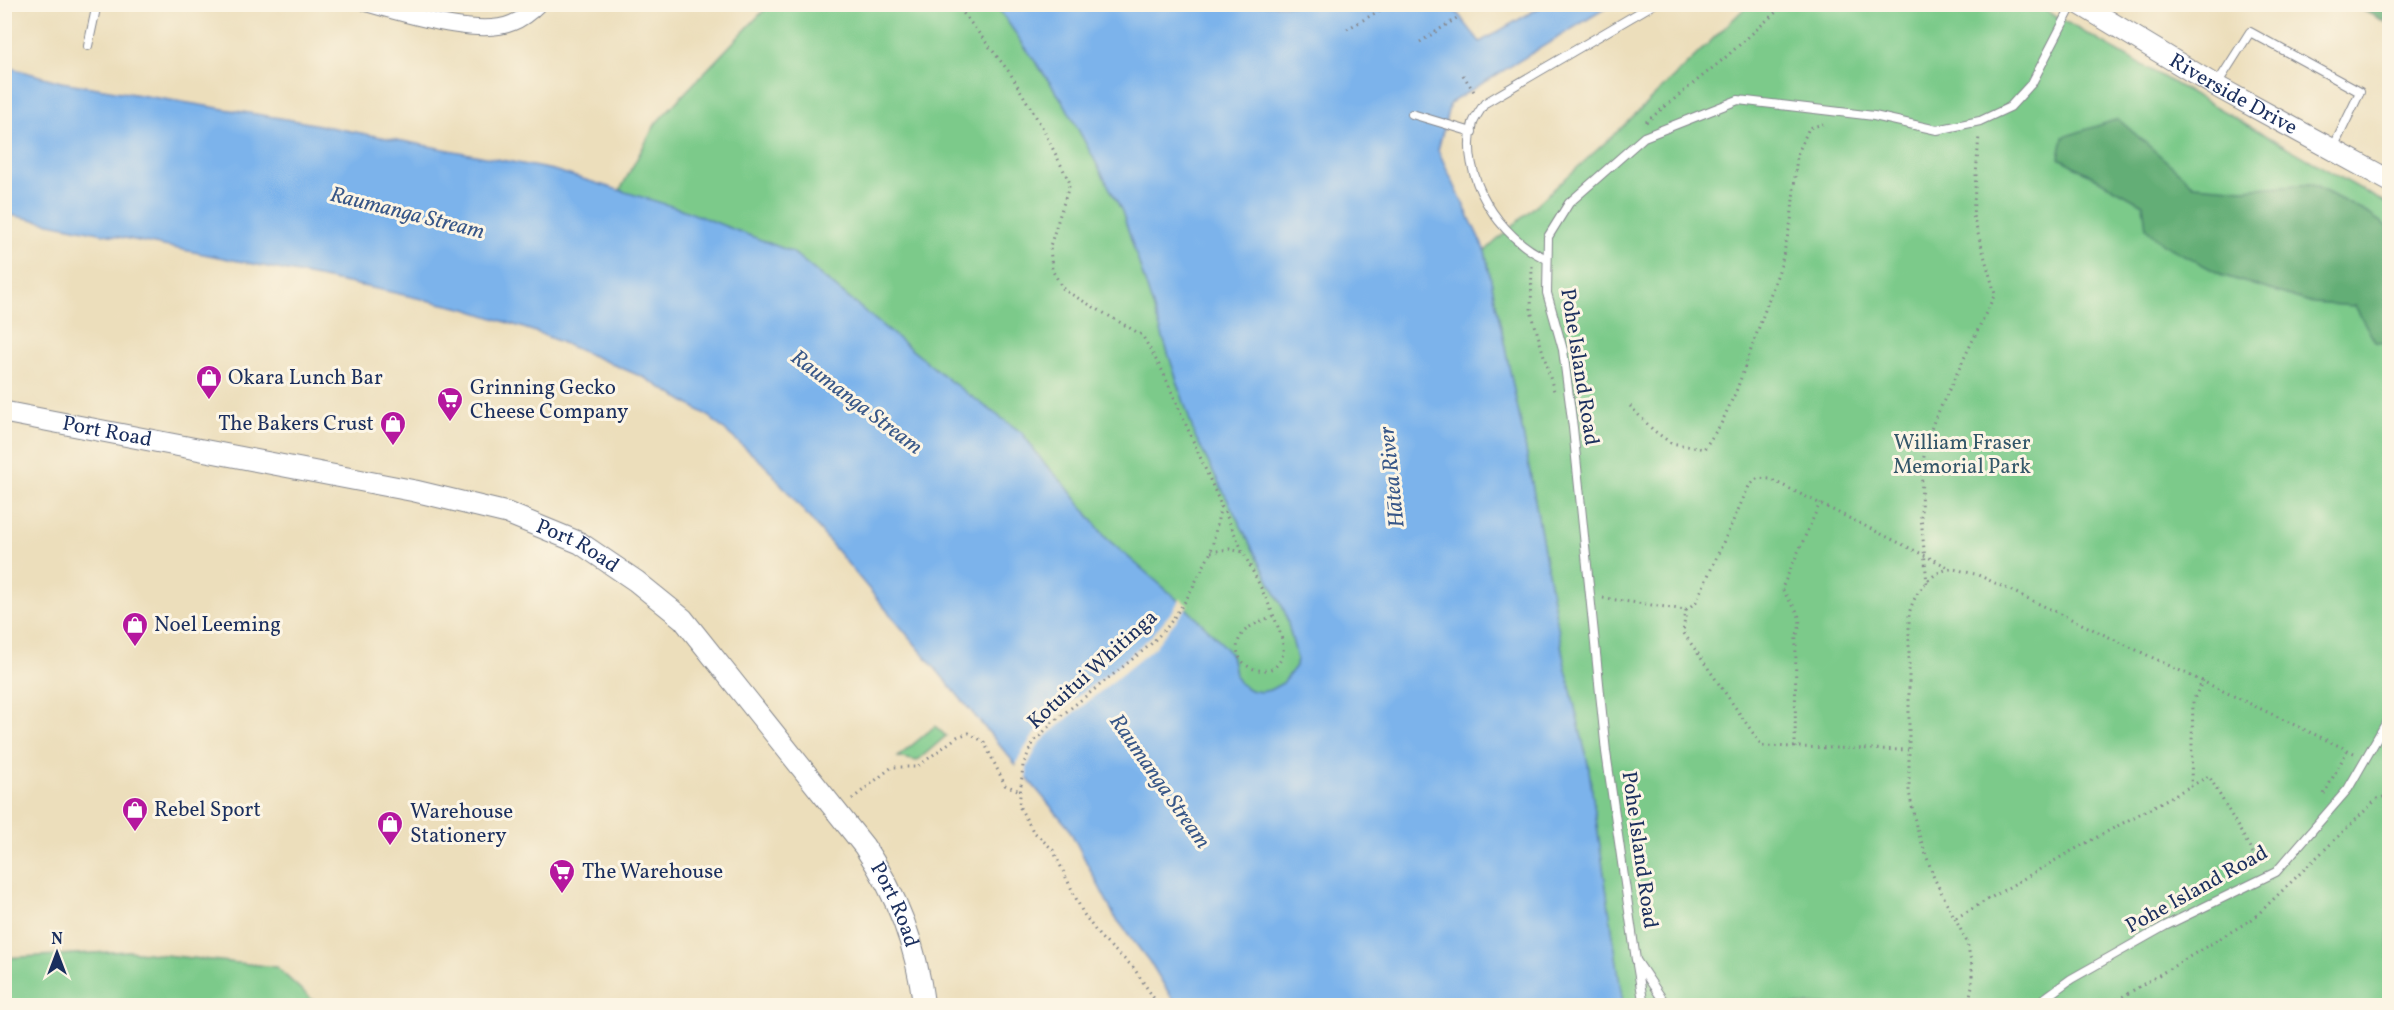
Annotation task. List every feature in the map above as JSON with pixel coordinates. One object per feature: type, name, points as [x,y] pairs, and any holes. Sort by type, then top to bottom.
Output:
[{"type":"main road","name":"Riverside Drive","points":[[2080,4],[2216,86],[2390,181]]},
{"type":"main road","name":"Port Road","points":[[4,412],[415,491],[507,513],[580,543],[636,581],[682,619],[864,846],[894,897],[914,950],[924,1005]]},
{"type":"street","points":[[367,4],[478,28],[511,24],[527,15],[539,4]]},
{"type":"lane","points":[[88,46],[96,4]]},
{"type":"lane","points":[[1547,259],[1534,254],[1510,235],[1485,201],[1474,172],[1470,142],[1474,122],[1485,103],[1654,4]]},
{"type":"lane","name":"Pohe Island Road","points":[[1644,1005],[1606,752],[1563,350],[1547,293],[1548,237],[1569,203],[1644,137],[1738,100],[1874,116],[1937,130],[1980,121],[2010,106],[2032,83],[2073,4]]},
{"type":"lane","points":[[2216,86],[2250,32],[2360,92],[2333,149]]},
{"type":"lane","points":[[1412,114],[1472,132]]},
{"type":"lane","name":"Pohe Island Road","points":[[2034,1005],[2071,979],[2165,926],[2276,872],[2348,789],[2390,716]]},
{"type":"lane","name":"Pohe Island Road","points":[[1636,960],[1667,1005]]},
{"type":"path","points":[[956,4],[1010,73],[1042,127],[1070,183],[1050,246],[1052,270],[1064,290],[1142,335],[1163,372],[1282,638],[1283,655],[1275,668],[1253,670],[1240,660],[1237,652],[1240,639],[1250,627],[1272,616]]},
{"type":"path","points":[[1347,29],[1380,11],[1376,4]]},
{"type":"path","points":[[1638,128],[1726,57],[1785,4]]},
{"type":"path","points":[[1420,42],[1460,16]]},
{"type":"path","points":[[1463,75],[1478,98]]},
{"type":"path","points":[[1630,406],[1653,430],[1671,443],[1704,449],[1721,424],[1737,389],[1781,265],[1791,221],[1797,155],[1809,128],[1853,114]]},
{"type":"path","points":[[1927,583],[1921,517],[1922,468],[1926,444],[1934,421],[1995,294],[1973,216],[1980,121]]},
{"type":"path","points":[[1534,254],[1531,311],[1555,394]]},
{"type":"path","points":[[1909,750],[1762,746],[1683,633],[1686,610],[1696,602],[1749,486],[1758,478],[1770,479],[1952,569],[1977,574],[2366,758]]},
{"type":"path","points":[[1795,748],[1796,636],[1801,626],[1797,609],[1782,588],[1820,503]]},
{"type":"path","name":"Kotuitui Whitinga","points":[[1020,791],[1023,765],[1034,743],[1052,723],[1149,646],[1168,626],[1211,552],[1221,505]]},
{"type":"path","points":[[1211,552],[1229,549],[1243,552]]},
{"type":"path","points":[[1952,569],[1937,573],[1911,604],[1909,615],[1908,792],[1916,826],[1934,878],[1967,942],[1972,966],[1972,986],[1968,1005]]},
{"type":"path","points":[[1590,596],[1686,610]]},
{"type":"path","points":[[2191,786],[2193,701],[2203,680]]},
{"type":"path","points":[[837,811],[892,767],[917,767],[957,737],[969,733],[984,742],[1005,785],[1020,791],[1019,806],[1033,831],[1053,850],[1083,913],[1100,937],[1133,967],[1159,1005]]},
{"type":"path","points":[[2321,800],[2347,750]]},
{"type":"path","points":[[1956,918],[2066,854],[2209,776],[2259,862],[2277,853]]},
{"type":"path","points":[[2107,1005],[2254,918],[2377,800],[2390,795]]},
{"type":"green space","points":[[769,5],[996,5],[1064,103],[1122,211],[1195,436],[1285,612],[1297,658],[1296,666],[1283,683],[1261,692],[1250,690],[1240,684],[1235,675],[1231,655],[1218,639],[1171,594],[1106,538],[1022,433],[950,381],[792,252],[681,209],[619,192],[656,123]]},
{"type":"green space","name":"William Fraser Memorial Park","points":[[1748,5],[2036,5],[2389,205],[2389,1005],[1623,1005],[1588,764],[1564,661],[1523,434],[1485,251],[1618,131]]},
{"type":"green space","points":[[2353,5],[2389,5],[2389,24]]},
{"type":"green space","points":[[2118,119],[2194,185],[2243,189],[2311,184],[2369,214],[2389,228],[2389,344],[2375,342],[2355,306],[2313,303],[2224,276],[2163,244],[2146,228],[2143,204],[2059,158],[2063,137]]},
{"type":"green space","points":[[935,726],[946,736],[917,761],[898,757]]},
{"type":"green space","points":[[128,951],[276,967],[318,1005],[5,1005],[5,958]]},
{"type":"water","points":[[996,5],[1451,5],[1480,42],[1544,5],[1611,5],[1450,103],[1438,150],[1485,251],[1523,434],[1564,661],[1588,764],[1623,1005],[1176,1005],[1152,965],[1115,917],[1068,827],[766,466],[707,415],[645,378],[539,333],[466,309],[5,214],[4,66],[61,82],[298,121],[553,170],[681,209],[792,252],[950,381],[1022,433],[1106,538],[1171,594],[1218,639],[1231,655],[1235,675],[1240,684],[1250,690],[1261,692],[1270,690],[1283,683],[1296,666],[1297,658],[1285,612],[1195,436],[1122,211],[1064,103]]},
{"type":"pier","points":[[1180,598],[1188,606],[1154,648],[1039,744],[1027,767],[1027,783],[1016,771],[1017,761],[1030,740],[1048,719],[1119,665],[1151,636],[1174,609]]},
{"type":"place","name":"Okara Lunch Bar","points":[[209,401]]},
{"type":"place","name":"Grinning Gecko Cheese Company","points":[[450,423]]},
{"type":"place","name":"The Bakers Crust","points":[[393,447]]},
{"type":"place","name":"Noel Leeming","points":[[135,648]]},
{"type":"place","name":"Rebel Sport","points":[[135,833]]},
{"type":"place","name":"Warehouse Stationery","points":[[390,847]]},
{"type":"place","name":"The Warehouse","points":[[562,895]]},
{"type":"water label","name":"Raumanga Stream","points":[[407,214]]},
{"type":"water label","name":"Raumanga Stream","points":[[856,403]]},
{"type":"water label","name":"Hātea River","points":[[1393,477]]},
{"type":"water label","name":"Raumanga Stream","points":[[1159,782]]}]
